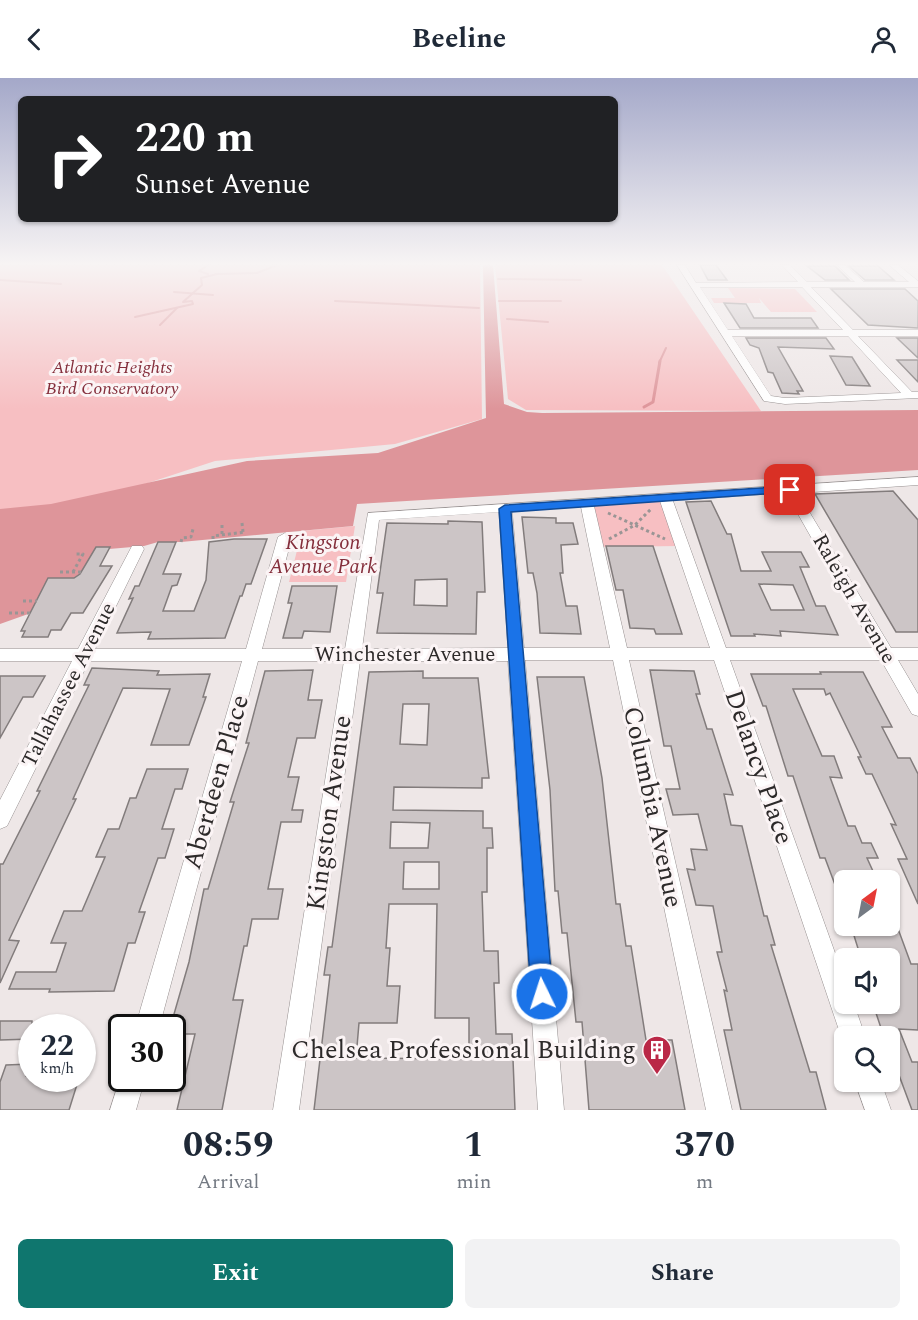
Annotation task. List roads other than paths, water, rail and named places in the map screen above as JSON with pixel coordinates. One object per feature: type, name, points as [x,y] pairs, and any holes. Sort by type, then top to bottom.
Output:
[{"type":"street","points":[[712,313],[763,395],[771,400],[914,395]]},
{"type":"street","points":[[832,313],[914,395]]},
{"type":"street","points":[[725,333],[918,333]]},
{"type":"street","points":[[551,1110],[505,509],[918,481]]},
{"type":"street","name":"Raleigh Avenue","points":[[790,490],[918,709]]},
{"type":"street","name":"Delancy Place","points":[[665,497],[849,1026]]},
{"type":"street","name":"Columbia Avenue","points":[[587,503],[719,1110]]},
{"type":"street","name":"Kingston Avenue","points":[[286,1110],[373,516],[505,509]]},
{"type":"street","name":"Aberdeen Place","points":[[151,1014],[285,537]]},
{"type":"street","name":"Tallahassee Avenue","points":[[0,820],[137,549]]},
{"type":"street","name":"Winchester Avenue","points":[[0,656],[918,654]]},
{"type":"street","points":[[123,1110],[128,1092]]},
{"type":"street","points":[[872,1092],[878,1110]]},
{"type":"waterway","points":[[135,317],[152,313]]},
{"type":"waterway","points":[[160,325],[172,313]]},
{"type":"waterway","points":[[507,319],[548,322]]},
{"type":"waterway","points":[[659,363],[666,348]]},
{"type":"waterway","points":[[644,407],[653,402],[660,361]]},
{"type":"place","name":"Chelsea Professional Building","points":[[657,1076]]},
{"type":"park label","name":"Atlantic Heights Bird Conservatory","points":[[112,377]]},
{"type":"park label","name":"Kingston Avenue Park","points":[[323,555]]}]
